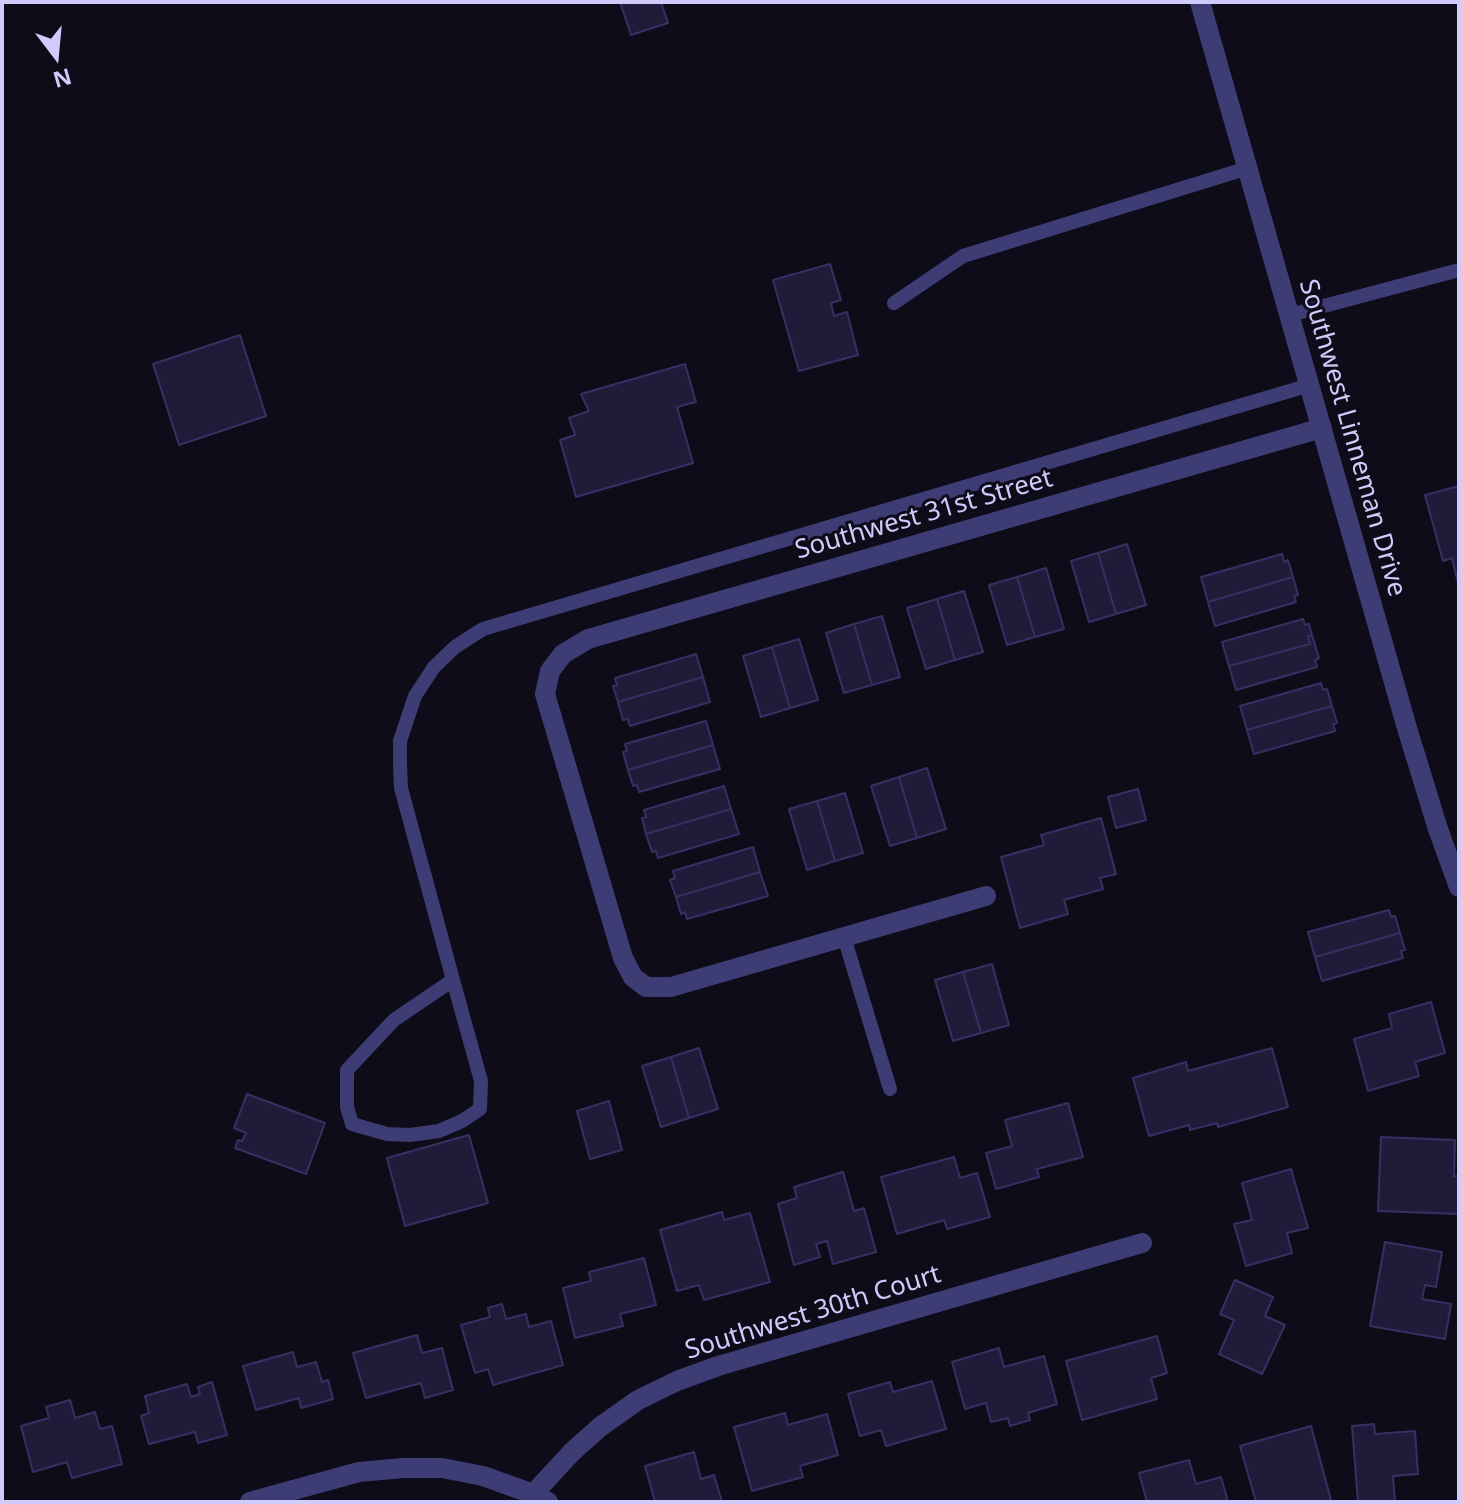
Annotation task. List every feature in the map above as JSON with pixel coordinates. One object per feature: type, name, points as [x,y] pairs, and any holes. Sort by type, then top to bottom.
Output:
[{"type":"street","name":"Southwest Linneman Drive","points":[[1200,2],[1419,768],[1459,887]]},
{"type":"street","name":"Southwest 31st Street","points":[[844,937],[671,987],[646,987],[633,977],[623,958],[545,694],[550,671],[563,654],[588,639],[1322,428]]},
{"type":"street","points":[[844,937],[986,896]]},
{"type":"street","name":"Southwest 30th Court","points":[[540,1498],[573,1451],[600,1427],[638,1400],[677,1381],[718,1366],[1142,1243]]},
{"type":"street","points":[[250,1502],[359,1472],[403,1468],[442,1468],[483,1476],[540,1498]]},
{"type":"lane","points":[[894,303],[963,256],[1248,168]]},
{"type":"lane","points":[[1290,315],[1459,270]]},
{"type":"lane","points":[[453,980],[394,1020],[347,1070],[347,1107],[352,1124],[387,1134],[410,1135],[439,1131],[480,1109],[481,1081],[401,788],[400,741],[415,696],[434,667],[455,647],[483,629],[1310,385]]},
{"type":"lane","points":[[844,937],[890,1089]]},
{"type":"building","points":[[620,2],[661,2],[668,23],[631,35]]},
{"type":"building","points":[[830,264],[841,300],[831,303],[834,316],[847,312],[858,355],[799,371],[773,280]]},
{"type":"building","points":[[240,335],[266,416],[179,445],[153,364]]},
{"type":"building","points":[[685,364],[696,402],[677,407],[693,463],[576,497],[560,440],[575,435],[569,418],[589,411],[581,394]]},
{"type":"building","points":[[1459,486],[1459,587],[1452,558],[1443,561],[1425,495]]},
{"type":"building","points":[[1127,544],[1146,605],[1116,614],[1098,553]]},
{"type":"building","points":[[1098,553],[1116,614],[1089,622],[1071,561]]},
{"type":"building","points":[[1282,554],[1284,562],[1288,560],[1293,577],[1208,602],[1201,577]]},
{"type":"building","points":[[1046,568],[1064,629],[1035,637],[1017,577]]},
{"type":"building","points":[[1017,577],[1035,637],[1007,645],[989,585]]},
{"type":"building","points":[[1293,577],[1298,595],[1294,596],[1296,602],[1215,626],[1208,602]]},
{"type":"building","points":[[964,591],[983,652],[955,660],[937,599]]},
{"type":"building","points":[[937,599],[955,660],[926,669],[907,608]]},
{"type":"building","points":[[882,616],[900,677],[872,685],[854,624]]},
{"type":"building","points":[[1303,619],[1305,625],[1309,624],[1312,635],[1308,636],[1310,644],[1229,666],[1222,642]]},
{"type":"building","points":[[854,624],[872,685],[844,693],[826,633]]},
{"type":"building","points":[[1312,635],[1319,658],[1315,660],[1317,667],[1236,690],[1229,666],[1310,644],[1308,636]]},
{"type":"building","points":[[799,639],[818,700],[790,708],[772,647]]},
{"type":"building","points":[[772,647],[790,708],[761,717],[743,656]]},
{"type":"building","points":[[696,654],[703,677],[618,702],[613,686],[617,685],[615,678]]},
{"type":"building","points":[[703,677],[710,702],[630,726],[628,719],[623,720],[618,702]]},
{"type":"building","points":[[1321,683],[1323,690],[1327,689],[1332,706],[1247,730],[1240,706]]},
{"type":"building","points":[[1332,706],[1337,723],[1333,724],[1335,731],[1254,754],[1247,730]]},
{"type":"building","points":[[706,721],[713,745],[628,770],[623,752],[627,751],[625,744]]},
{"type":"building","points":[[713,745],[720,769],[639,792],[637,785],[633,786],[628,770]]},
{"type":"building","points":[[927,768],[946,829],[917,838],[899,777]]},
{"type":"building","points":[[899,777],[917,838],[890,846],[871,786]]},
{"type":"building","points":[[724,786],[731,809],[646,834],[642,818],[646,817],[644,810]]},
{"type":"building","points":[[1138,789],[1146,820],[1116,828],[1108,797]]},
{"type":"building","points":[[845,793],[863,853],[835,861],[817,801]]},
{"type":"building","points":[[817,801],[835,861],[807,870],[789,809]]},
{"type":"building","points":[[731,809],[739,834],[658,858],[656,851],[652,852],[646,834]]},
{"type":"building","points":[[1101,818],[1116,874],[1100,878],[1103,889],[1064,900],[1068,914],[1020,928],[1001,857],[1044,845],[1041,835]]},
{"type":"building","points":[[753,847],[760,872],[676,897],[670,880],[675,878],[673,871]]},
{"type":"building","points":[[760,872],[768,896],[687,919],[685,912],[681,914],[676,897]]},
{"type":"building","points":[[1389,910],[1391,917],[1395,916],[1400,933],[1315,957],[1308,932]]},
{"type":"building","points":[[1400,933],[1405,950],[1401,951],[1403,958],[1322,981],[1315,957]]},
{"type":"building","points":[[992,964],[1009,1025],[981,1033],[963,972]]},
{"type":"building","points":[[963,972],[981,1033],[953,1041],[935,980]]},
{"type":"building","points":[[1431,1002],[1445,1053],[1415,1062],[1419,1076],[1368,1091],[1354,1039],[1392,1028],[1389,1014]]},
{"type":"building","points":[[699,1048],[718,1109],[689,1118],[671,1057]]},
{"type":"building","points":[[1272,1048],[1288,1107],[1218,1127],[1217,1123],[1190,1130],[1189,1125],[1149,1136],[1133,1078],[1186,1062],[1188,1071]]},
{"type":"building","points":[[671,1057],[689,1118],[661,1127],[642,1066]]},
{"type":"building","points":[[247,1094],[325,1123],[306,1174],[235,1148],[246,1133],[234,1128]]},
{"type":"building","points":[[609,1101],[622,1150],[590,1159],[577,1111]]},
{"type":"building","points":[[1068,1103],[1083,1157],[1037,1169],[1039,1177],[996,1189],[986,1153],[1012,1146],[1005,1120]]},
{"type":"building","points":[[469,1135],[488,1203],[405,1226],[387,1158]]},
{"type":"building","points":[[1381,1137],[1455,1140],[1454,1176],[1459,1176],[1459,1214],[1378,1211]]},
{"type":"building","points":[[954,1157],[960,1178],[977,1173],[990,1217],[947,1229],[944,1220],[897,1234],[881,1177]]},
{"type":"building","points":[[1291,1169],[1308,1228],[1287,1233],[1292,1253],[1246,1266],[1234,1224],[1252,1220],[1242,1183]]},
{"type":"building","points":[[843,1172],[854,1211],[864,1208],[876,1252],[833,1264],[827,1241],[816,1244],[820,1257],[794,1265],[778,1204],[797,1198],[794,1187]]},
{"type":"building","points":[[722,1212],[724,1220],[750,1213],[770,1282],[704,1300],[699,1285],[677,1291],[660,1230]]},
{"type":"building","points":[[1385,1242],[1442,1252],[1436,1287],[1425,1285],[1422,1299],[1451,1304],[1445,1339],[1370,1326]]},
{"type":"building","points":[[644,1258],[656,1305],[620,1314],[623,1326],[575,1338],[563,1288],[591,1281],[589,1272]]},
{"type":"building","points":[[1235,1280],[1273,1297],[1265,1316],[1285,1325],[1262,1374],[1219,1354],[1234,1320],[1220,1314]]},
{"type":"building","points":[[502,1304],[506,1319],[526,1314],[529,1327],[551,1321],[563,1365],[493,1385],[488,1369],[475,1373],[461,1325],[490,1317],[488,1308]]},
{"type":"building","points":[[417,1335],[422,1353],[442,1348],[453,1390],[425,1398],[421,1383],[366,1398],[353,1353]]},
{"type":"building","points":[[1157,1336],[1167,1373],[1151,1378],[1157,1399],[1082,1420],[1066,1361]]},
{"type":"building","points":[[999,1348],[1004,1367],[1044,1356],[1057,1404],[1028,1413],[1030,1420],[1010,1426],[1008,1418],[991,1422],[986,1403],[965,1409],[952,1362]]},
{"type":"building","points":[[293,1352],[297,1367],[316,1362],[322,1382],[328,1380],[333,1399],[301,1408],[299,1398],[256,1410],[243,1366]]},
{"type":"building","points":[[932,1381],[946,1429],[886,1446],[881,1430],[860,1436],[848,1394],[890,1382],[893,1392]]},
{"type":"building","points":[[212,1382],[227,1435],[198,1443],[195,1432],[149,1444],[141,1416],[149,1413],[145,1396],[187,1384],[191,1397],[200,1394],[198,1387]]},
{"type":"building","points":[[70,1400],[75,1418],[95,1412],[100,1429],[112,1426],[122,1464],[72,1478],[67,1462],[33,1472],[21,1426],[49,1418],[46,1407]]},
{"type":"building","points":[[785,1413],[788,1425],[827,1414],[838,1455],[800,1466],[803,1477],[752,1491],[734,1427]]},
{"type":"building","points":[[1374,1424],[1375,1434],[1415,1431],[1418,1474],[1393,1476],[1395,1502],[1358,1502],[1352,1426]]},
{"type":"building","points":[[1311,1426],[1331,1500],[1256,1502],[1240,1446]]},
{"type":"building","points":[[694,1452],[701,1479],[714,1475],[722,1502],[655,1502],[645,1466]]},
{"type":"building","points":[[1189,1460],[1196,1484],[1221,1477],[1228,1502],[1147,1502],[1139,1473]]}]
